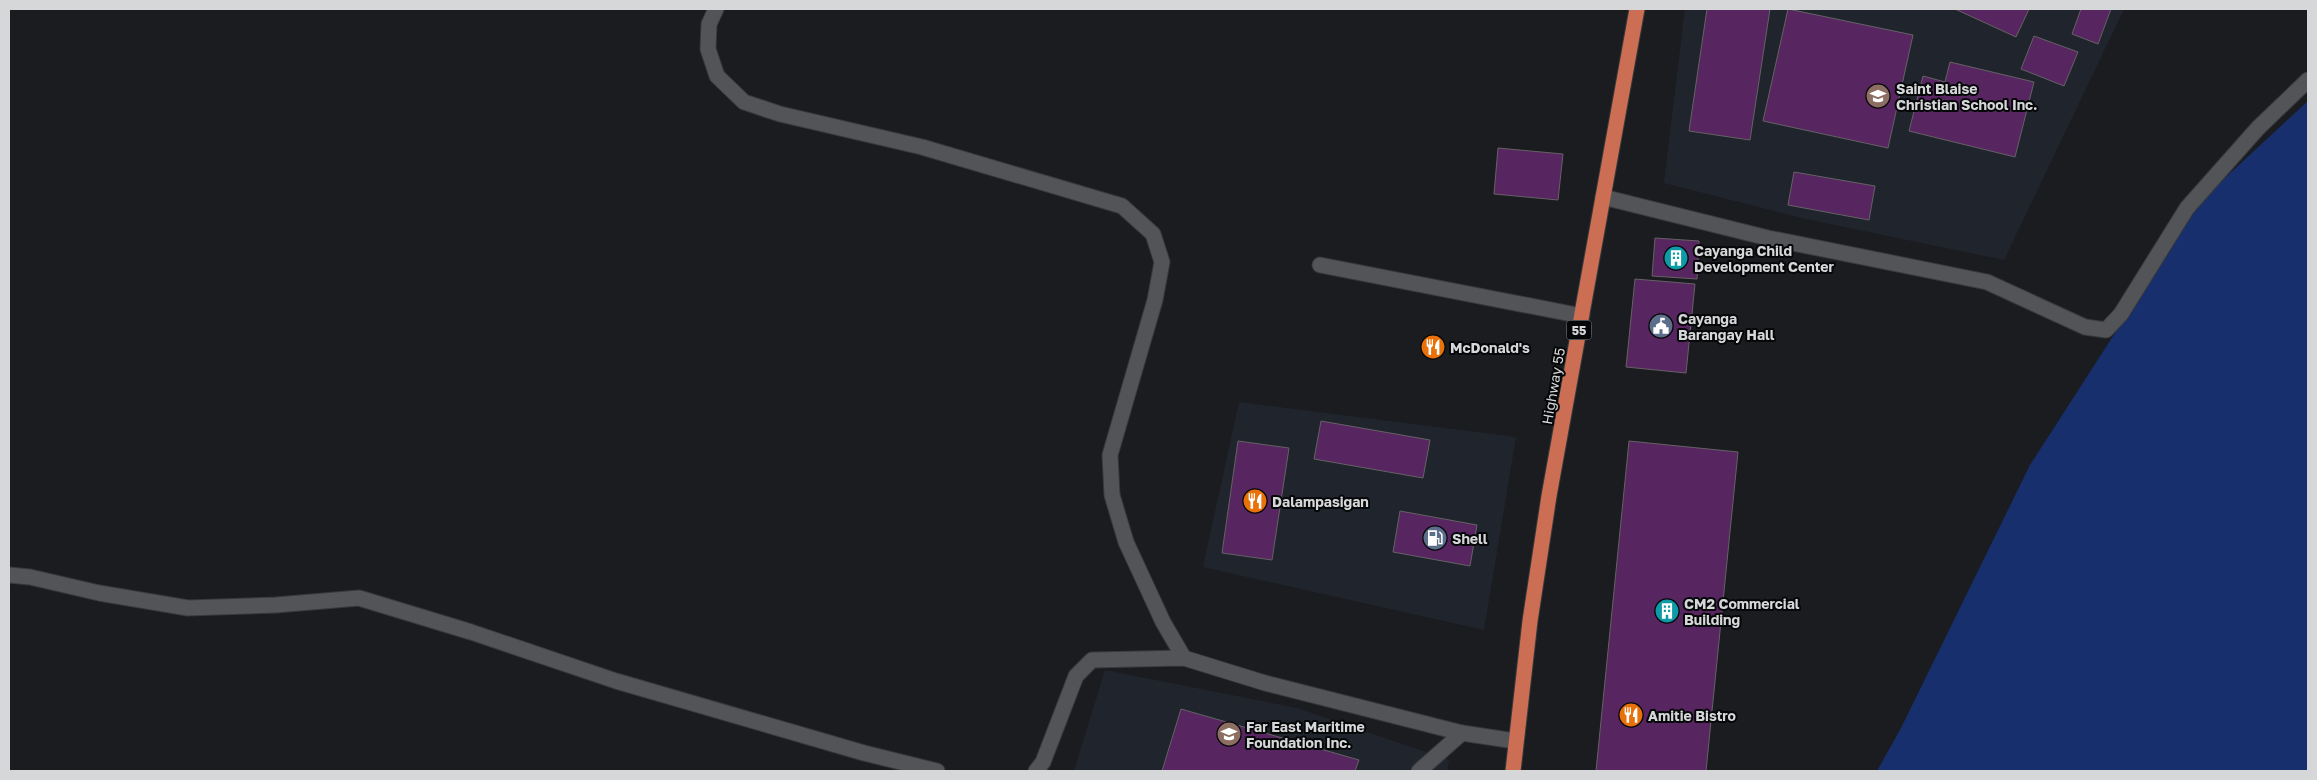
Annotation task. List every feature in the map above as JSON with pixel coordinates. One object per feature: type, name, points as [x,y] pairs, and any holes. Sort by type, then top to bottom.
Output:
[{"type":"highway","name":"Highway 55","points":[[1513,771],[1515,741],[1549,496],[1637,9]]},
{"type":"street","points":[[716,9],[709,24],[708,50],[717,76],[744,102],[780,114],[922,147],[1122,206],[1153,234],[1162,262],[1155,300],[1110,455],[1112,495],[1126,542],[1163,622],[1184,658]]},
{"type":"street","points":[[1604,198],[1768,238],[1987,282],[2085,327],[2106,330],[2121,314],[2188,208],[2258,128],[2308,80]]},
{"type":"street","points":[[1320,265],[1582,316]]},
{"type":"street","points":[[9,575],[30,577],[99,593],[188,608],[276,605],[359,598],[471,632],[616,681],[864,753],[937,771]]},
{"type":"street","points":[[1036,771],[1043,762],[1076,676],[1092,660],[1184,658],[1265,683],[1462,733],[1515,741]]},
{"type":"street","points":[[1418,771],[1462,733]]},
{"type":"shaded area","name":"Saint Blaise Christian School Inc.","points":[[1685,9],[2124,9],[2004,260],[1806,219],[1664,183]]},
{"type":"shaded area","points":[[1239,402],[1516,437],[1484,630],[1203,567]]},
{"type":"shaded area","name":"Far East Maritime Foundation Inc.","points":[[1105,670],[1297,708],[1449,760],[1447,771],[1074,771]]},
{"type":"water","points":[[2308,101],[2308,771],[1877,771],[1901,728],[2030,465],[2200,201]]},
{"type":"building","points":[[1707,9],[1770,9],[1750,140],[1689,131]]},
{"type":"building","points":[[1788,9],[1913,35],[1888,148],[1763,121]]},
{"type":"building","points":[[1955,9],[2029,9],[2016,37]]},
{"type":"building","points":[[2081,9],[2111,9],[2098,44],[2072,34]]},
{"type":"building","points":[[2034,36],[2078,52],[2064,86],[2021,69]]},
{"type":"building","points":[[1950,62],[2034,82],[2015,157],[1909,131],[1923,76],[1945,82]]},
{"type":"building","points":[[1498,148],[1563,154],[1558,200],[1494,194]]},
{"type":"building","points":[[1794,172],[1875,186],[1869,220],[1788,205]]},
{"type":"building","name":"Cayanga Child Development Center","points":[[1655,238],[1699,241],[1697,279],[1652,276]]},
{"type":"building","name":"Cayanga Barangay Hall","points":[[1635,279],[1695,284],[1686,373],[1626,367]]},
{"type":"building","points":[[1321,421],[1430,440],[1423,478],[1314,459]]},
{"type":"building","name":"Dalampasigan","points":[[1238,441],[1289,448],[1272,560],[1222,553]]},
{"type":"building","name":"CM2 Commercial Building","points":[[1629,441],[1738,452],[1706,771],[1596,771]]},
{"type":"building","name":"Shell","points":[[1400,511],[1477,525],[1470,566],[1393,552]]},
{"type":"building","points":[[1181,709],[1359,760],[1355,771],[1162,771]]},
{"type":"place","name":"Saint Blaise Christian School Inc.","points":[[1878,96]]},
{"type":"place","name":"Cayanga Child Development Center","points":[[1676,258]]},
{"type":"place","name":"Cayanga Barangay Hall","points":[[1661,326]]},
{"type":"place","name":"McDonald's","points":[[1433,347]]},
{"type":"place","name":"Dalampasigan","points":[[1255,501]]},
{"type":"place","name":"Shell","points":[[1435,538]]},
{"type":"place","name":"CM2 Commercial Building","points":[[1667,611]]},
{"type":"place","name":"Amitie Bistro","points":[[1631,715]]},
{"type":"place","name":"Far East Maritime Foundation Inc.","points":[[1229,734]]}]
